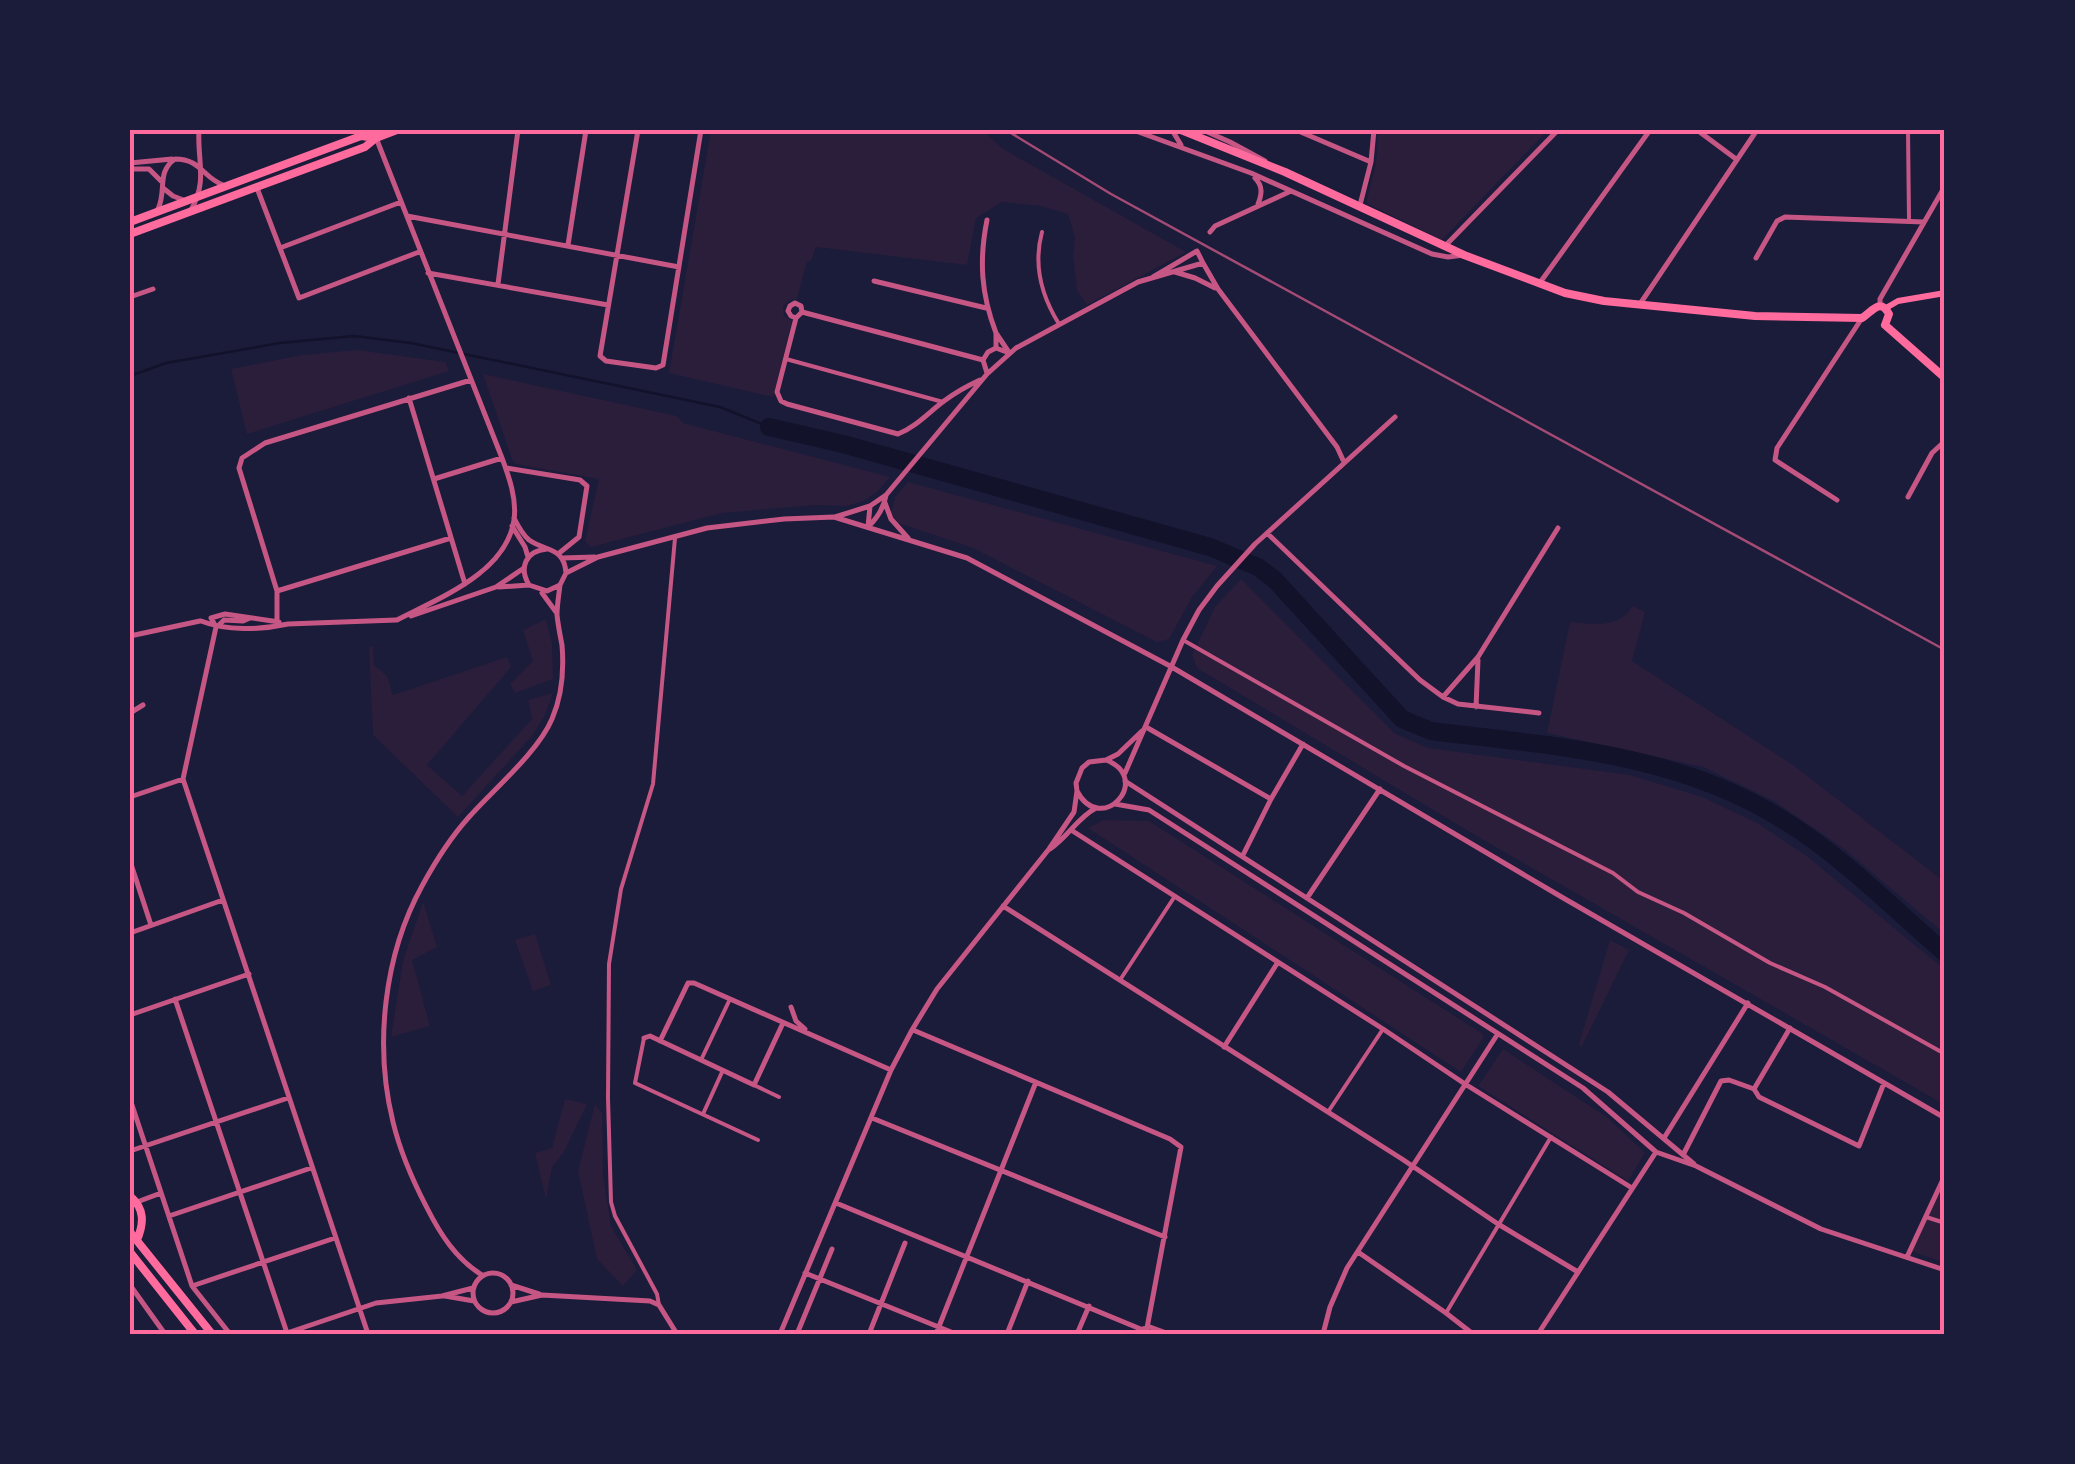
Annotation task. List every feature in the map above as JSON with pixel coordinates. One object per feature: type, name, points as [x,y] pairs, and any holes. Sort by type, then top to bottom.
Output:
[{"type":"main road","points":[[130,222],[361,136],[397,130]]},
{"type":"main road","points":[[1181,130],[1285,172],[1464,255],[1565,293],[1604,301],[1755,316],[1866,316]]},
{"type":"main road","points":[[130,234],[365,146],[374,133]]},
{"type":"main road","points":[[1866,316],[1874,306],[1945,293]]},
{"type":"main road","points":[[1866,316],[1874,325],[1885,324],[1890,314],[1883,307]]},
{"type":"main road","points":[[1885,324],[1945,378]]},
{"type":"main road","points":[[132,1246],[142,1226],[142,1210],[134,1199]]},
{"type":"main road","points":[[130,1232],[132,1246],[196,1334]]},
{"type":"main road","points":[[132,1246],[212,1334]]},
{"type":"street","points":[[189,212],[202,183],[200,130]]},
{"type":"street","points":[[498,284],[518,130]]},
{"type":"street","points":[[568,245],[586,130]]},
{"type":"street","points":[[638,130],[600,356],[606,361],[656,368],[663,366],[701,130]]},
{"type":"street","points":[[1133,130],[1251,173],[1432,254],[1464,255]]},
{"type":"street","points":[[1172,130],[1183,148]]},
{"type":"street","points":[[1202,130],[1285,172]]},
{"type":"street","points":[[1296,130],[1372,162]]},
{"type":"street","points":[[1360,206],[1372,162],[1374,130]]},
{"type":"street","points":[[1444,246],[1558,130]]},
{"type":"street","points":[[1539,284],[1650,130]]},
{"type":"street","points":[[1697,130],[1736,159]]},
{"type":"street","points":[[1640,304],[1757,130]]},
{"type":"street","points":[[1908,130],[1909,222]]},
{"type":"street","points":[[374,133],[513,494],[512,526],[494,558],[465,584],[397,620]]},
{"type":"street","points":[[186,159],[198,147]]},
{"type":"street","points":[[154,214],[162,202],[167,165],[175,159]]},
{"type":"street","points":[[130,166],[186,159],[195,162],[212,181],[226,186]]},
{"type":"street","points":[[130,166],[149,169],[173,196],[214,204]]},
{"type":"street","points":[[1251,173],[1260,184],[1262,195],[1257,207]]},
{"type":"street","points":[[1883,307],[1880,299],[1945,186]]},
{"type":"street","points":[[256,188],[299,298],[420,252]]},
{"type":"street","points":[[1210,232],[1214,226],[1291,191]]},
{"type":"street","points":[[280,248],[401,202]]},
{"type":"street","points":[[407,216],[679,267]]},
{"type":"street","points":[[1756,258],[1777,221],[1785,217],[1924,222]]},
{"type":"street","points":[[987,220],[981,264],[986,308],[1010,353]]},
{"type":"street","points":[[1042,232],[1038,257],[1041,287],[1058,324]]},
{"type":"street","points":[[1153,277],[1197,251],[1218,290],[1337,446],[1344,461]]},
{"type":"street","points":[[474,1301],[474,1286],[464,1264],[431,1216],[409,1174],[392,1122],[384,1021],[403,929],[421,888],[465,821],[540,741],[552,722],[562,683],[557,614],[560,584],[566,573],[598,557],[675,536],[731,525],[834,517],[870,506],[886,494],[1010,353],[1138,282],[1203,263]]},
{"type":"street","points":[[1172,271],[1218,290]]},
{"type":"street","points":[[428,273],[608,305]]},
{"type":"street","points":[[874,281],[986,308]]},
{"type":"street","points":[[130,298],[153,289]]},
{"type":"street","points":[[796,318],[788,313],[790,306],[798,304],[802,312],[983,360]]},
{"type":"street","points":[[802,312],[796,318],[777,392],[786,404],[898,434],[986,376]]},
{"type":"street","points":[[1837,500],[1775,460],[1777,448],[1866,316]]},
{"type":"street","points":[[996,332],[996,348]]},
{"type":"street","points":[[986,376],[983,360],[988,352],[996,348],[1010,353]]},
{"type":"street","points":[[786,359],[943,402]]},
{"type":"street","points":[[277,621],[277,591],[239,468],[242,458],[265,443],[470,378]]},
{"type":"street","points":[[408,398],[465,584]]},
{"type":"street","points":[[1049,850],[1086,813],[1116,804],[1125,790],[1127,765],[1170,666],[1199,610],[1217,586],[1255,544],[1395,417]]},
{"type":"street","points":[[1908,497],[1932,453],[1945,440]]},
{"type":"street","points":[[433,479],[502,458]]},
{"type":"street","points":[[506,468],[580,480],[588,486],[579,537],[560,556]]},
{"type":"street","points":[[868,527],[877,518],[886,494]]},
{"type":"street","points":[[885,503],[891,519],[910,540]]},
{"type":"street","points":[[868,527],[870,506]]},
{"type":"street","points":[[834,517],[967,558],[1170,666],[1945,1118]]},
{"type":"street","points":[[514,518],[531,541],[560,556],[598,557]]},
{"type":"street","points":[[512,526],[528,557]]},
{"type":"street","points":[[1443,696],[1478,657],[1558,528]]},
{"type":"street","points":[[1267,533],[1420,680],[1443,696],[1458,704],[1539,713]]},
{"type":"street","points":[[675,536],[654,784],[621,890],[609,964],[611,1202],[659,1305],[677,1334]]},
{"type":"street","points":[[277,591],[452,538]]},
{"type":"street","points":[[529,586],[524,568],[528,557],[538,550],[550,549]]},
{"type":"street","points":[[560,556],[566,573]]},
{"type":"street","points":[[200,621],[216,627],[276,627],[397,620],[496,587],[524,568]]},
{"type":"street","points":[[496,587],[529,586],[547,591],[560,584]]},
{"type":"street","points":[[540,590],[557,614]]},
{"type":"street","points":[[130,636],[225,614],[288,624]]},
{"type":"street","points":[[253,617],[224,620],[216,627],[183,779],[368,1334]]},
{"type":"street","points":[[211,618],[216,627]]},
{"type":"street","points":[[1183,640],[1404,766],[1614,873],[1638,892],[1825,987],[1945,1054]]},
{"type":"street","points":[[1476,707],[1478,657]]},
{"type":"street","points":[[130,712],[144,705]]},
{"type":"street","points":[[780,1334],[891,1070],[912,1030],[937,989],[1049,850],[1074,812],[1076,783],[1082,768],[1089,762],[1118,754],[1146,727]]},
{"type":"street","points":[[1146,727],[1271,799]]},
{"type":"street","points":[[1244,855],[1303,744]]},
{"type":"street","points":[[1106,760],[1120,768],[1125,779],[1608,1092],[1696,1166]]},
{"type":"street","points":[[130,797],[183,779]]},
{"type":"street","points":[[1307,898],[1380,789]]},
{"type":"street","points":[[1077,792],[1096,808]]},
{"type":"street","points":[[1116,804],[1149,810],[1583,1088],[1656,1152],[1696,1166],[1821,1229],[1945,1270]]},
{"type":"street","points":[[1071,830],[1632,1188]]},
{"type":"street","points":[[130,861],[151,926]]},
{"type":"street","points":[[1120,980],[1175,896]]},
{"type":"street","points":[[130,933],[224,900]]},
{"type":"street","points":[[1003,906],[1578,1272]]},
{"type":"street","points":[[1224,1047],[1278,962]]},
{"type":"street","points":[[130,1015],[249,974]]},
{"type":"street","points":[[660,1041],[688,983],[694,983],[891,1070]]},
{"type":"street","points":[[176,999],[286,1334],[387,1301],[442,1296],[474,1286],[482,1276]]},
{"type":"street","points":[[702,1060],[730,1000]]},
{"type":"street","points":[[1664,1138],[1748,1003]]},
{"type":"street","points":[[791,1007],[796,1022],[811,1034]]},
{"type":"street","points":[[754,1085],[783,1023]]},
{"type":"street","points":[[1754,1089],[1790,1028]]},
{"type":"street","points":[[1328,1112],[1383,1029]]},
{"type":"street","points":[[912,1030],[1181,1147],[1144,1331]]},
{"type":"street","points":[[1323,1334],[1330,1306],[1358,1252],[1497,1034]]},
{"type":"street","points":[[758,1140],[635,1083],[644,1038],[650,1036],[779,1096]]},
{"type":"street","points":[[703,1114],[723,1070]]},
{"type":"street","points":[[1683,1154],[1721,1081],[1754,1089],[1759,1098],[1859,1146],[1884,1083]]},
{"type":"street","points":[[938,1330],[1036,1082]]},
{"type":"street","points":[[130,1150],[288,1098]]},
{"type":"street","points":[[130,1099],[192,1286],[230,1334]]},
{"type":"street","points":[[872,1118],[1165,1237]]},
{"type":"street","points":[[1446,1313],[1551,1138]]},
{"type":"street","points":[[1538,1334],[1656,1152]]},
{"type":"street","points":[[169,1216],[311,1168]]},
{"type":"street","points":[[1907,1257],[1945,1176]]},
{"type":"street","points":[[134,1199],[162,1193]]},
{"type":"street","points":[[836,1203],[1144,1331],[1169,1334]]},
{"type":"street","points":[[1926,1217],[1945,1223]]},
{"type":"street","points":[[192,1286],[335,1238]]},
{"type":"street","points":[[869,1334],[905,1243]]},
{"type":"street","points":[[797,1334],[832,1249]]},
{"type":"street","points":[[1358,1252],[1473,1334]]},
{"type":"street","points":[[464,1264],[482,1276],[498,1274],[512,1285],[542,1295],[650,1301],[659,1305]]},
{"type":"street","points":[[806,1272],[938,1330],[956,1334]]},
{"type":"street","points":[[1007,1334],[1028,1281]]},
{"type":"street","points":[[130,1285],[165,1334]]},
{"type":"street","points":[[511,1302],[512,1285]]},
{"type":"street","points":[[442,1296],[474,1301],[482,1310],[493,1313],[503,1311],[511,1302],[542,1295]]},
{"type":"street","points":[[1077,1334],[1089,1306]]},
{"type":"shaded area","points":[[711,130],[982,130],[1003,149],[1186,252],[1087,305],[1077,290],[1075,238],[1068,214],[1002,202],[976,218],[967,265],[816,247],[811,261],[807,261],[797,299],[789,300],[783,307],[784,316],[792,321],[773,397],[669,373]]},
{"type":"shaded area","points":[[1379,130],[1548,130],[1442,240],[1366,203]]},
{"type":"shaded area","points":[[357,350],[445,362],[449,371],[247,434],[231,369],[302,355]]},
{"type":"shaded area","points":[[483,374],[677,416],[683,423],[890,477],[877,492],[847,506],[722,513],[591,547],[585,541],[599,479],[516,464]]},
{"type":"shaded area","points":[[908,482],[1217,566],[1192,597],[1169,639],[1157,642],[973,548],[898,523],[891,513],[895,497]]},
{"type":"shaded area","points":[[1241,579],[1394,733],[1428,748],[1630,775],[1702,797],[1757,823],[1808,857],[1945,970],[1945,1105],[1475,835],[1197,668],[1192,655],[1215,607]]},
{"type":"shaded area","points":[[1633,606],[1645,612],[1632,661],[1793,765],[1945,882],[1945,934],[1843,848],[1774,801],[1703,767],[1547,733],[1570,622],[1613,622]]},
{"type":"shaded area","points":[[546,619],[552,643],[553,679],[515,693],[510,684],[533,661],[523,630]]},
{"type":"shaded area","points":[[373,646],[374,665],[387,676],[393,695],[507,657],[511,667],[427,765],[462,796],[532,719],[528,700],[553,693],[532,736],[458,817],[373,735],[369,647]]},
{"type":"shaded area","points":[[1104,820],[1149,821],[1483,1034],[1483,1038],[1461,1072],[1088,828]]},
{"type":"shaded area","points":[[423,902],[437,947],[412,960],[430,1026],[391,1037],[403,961]]},
{"type":"shaded area","points":[[535,934],[551,985],[533,991],[515,940]]},
{"type":"shaded area","points":[[1610,940],[1629,950],[1581,1048],[1579,1044]]},
{"type":"shaded area","points":[[1503,1049],[1608,1118],[1645,1153],[1628,1181],[1478,1086]]},
{"type":"shaded area","points":[[565,1099],[587,1104],[564,1152],[552,1167],[546,1199],[535,1153],[552,1148]]},
{"type":"shaded area","points":[[595,1104],[602,1113],[603,1175],[611,1226],[637,1270],[623,1286],[597,1259],[578,1171]]},
{"type":"shaded area","points":[[1945,1173],[1945,1263],[1908,1250]]},
{"type":"waterway","points":[[130,376],[166,363],[280,343],[354,336],[411,343],[720,407],[769,427]]},
{"type":"waterway","points":[[769,427],[843,444],[1210,547],[1258,567],[1275,580],[1402,719],[1431,731],[1614,756],[1702,780],[1744,798],[1827,850],[1945,953]]},
{"type":"railway","points":[[1006,130],[1111,194],[1945,650]]}]
